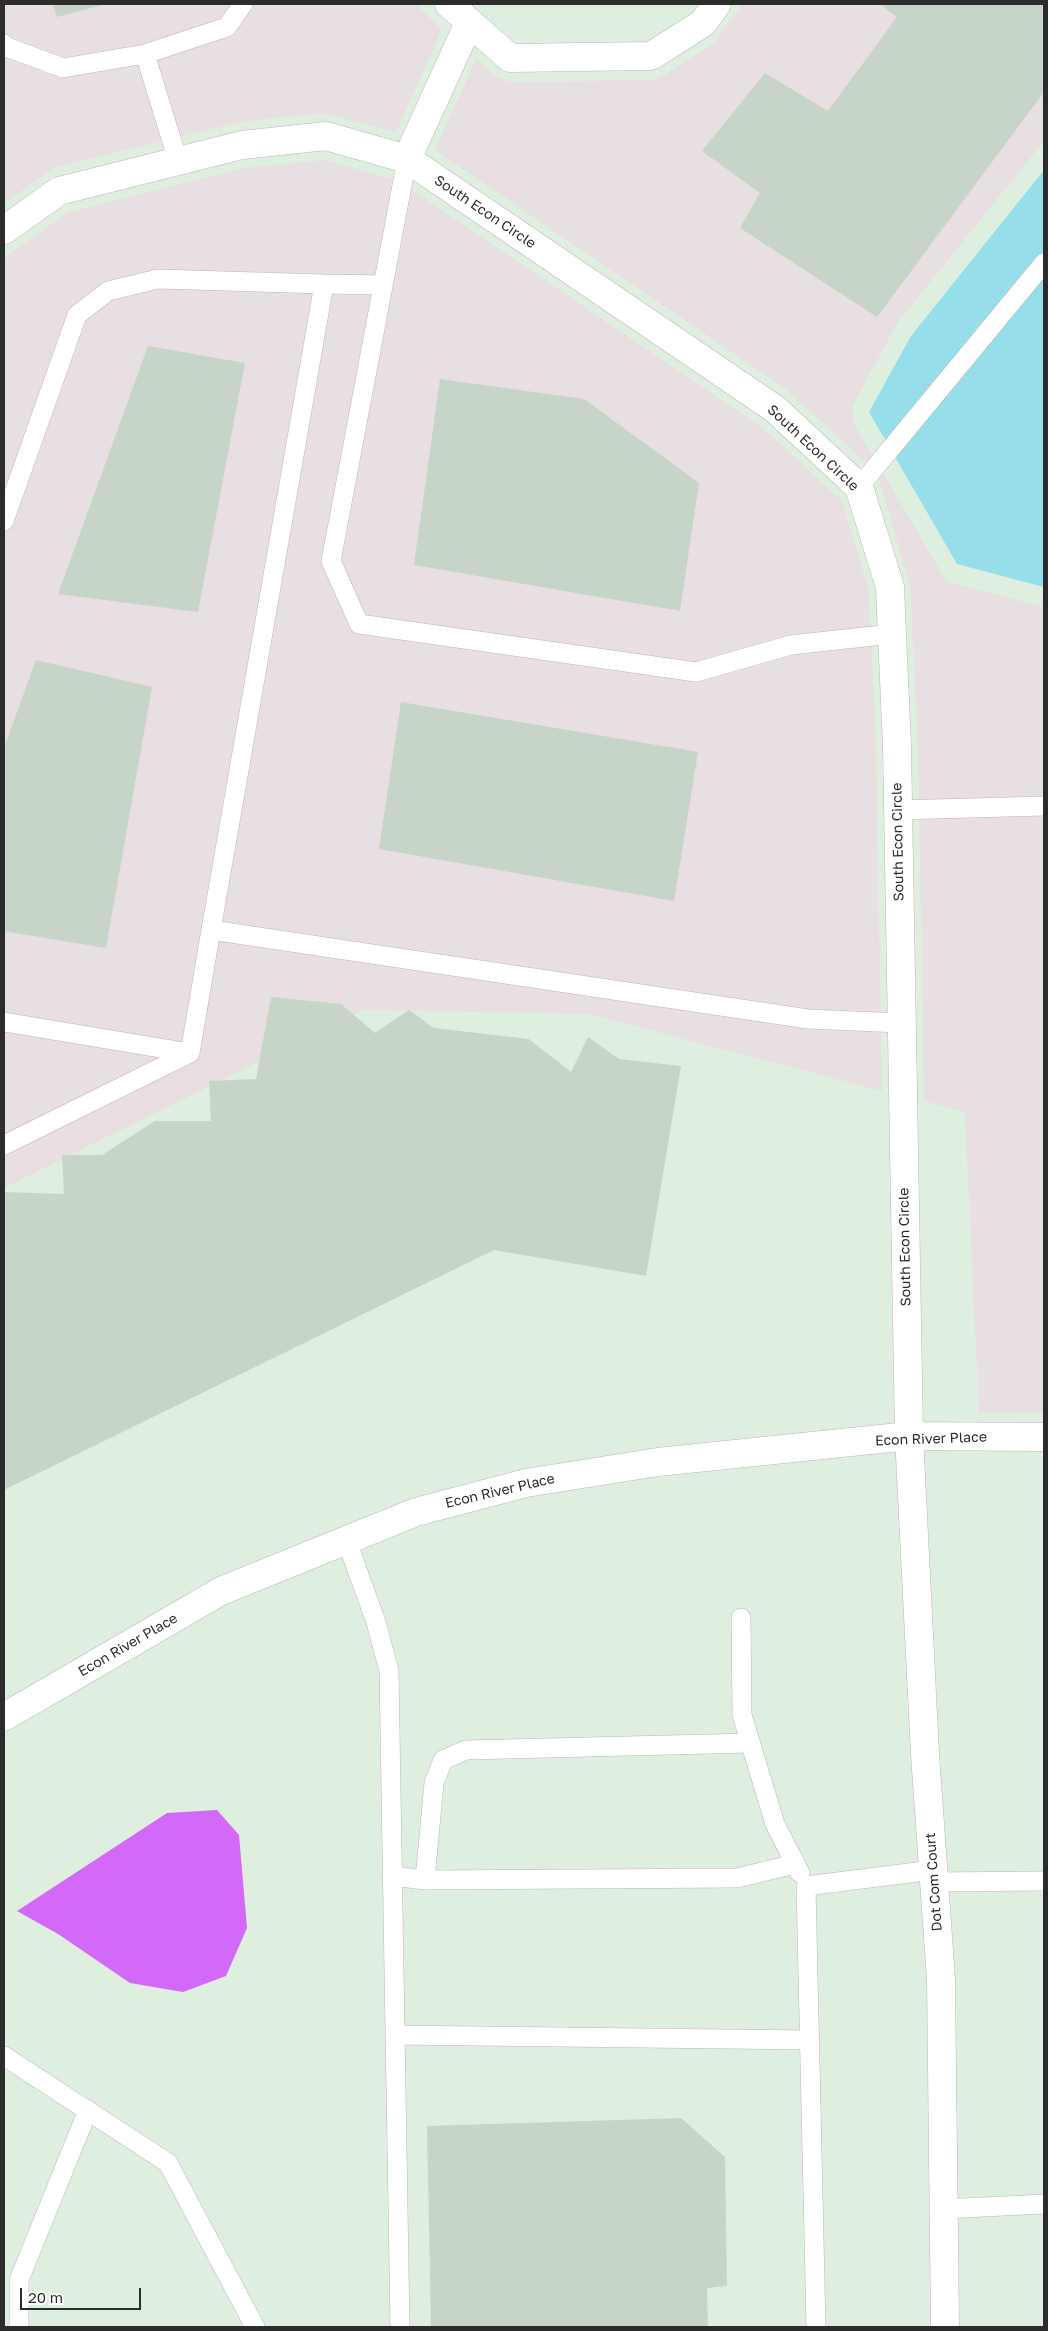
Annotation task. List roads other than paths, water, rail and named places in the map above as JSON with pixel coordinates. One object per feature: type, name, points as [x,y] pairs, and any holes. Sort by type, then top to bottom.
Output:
[{"type":"street","points":[[449,4],[510,58],[651,56],[703,23],[717,4]]},
{"type":"street","points":[[407,159],[469,23]]},
{"type":"street","name":"South Econ Circle","points":[[4,230],[59,191],[242,145],[326,136],[407,159],[775,409],[859,487],[890,587],[898,810],[909,1436]]},
{"type":"street","name":"Econ River Place","points":[[4,1717],[221,1591],[416,1512],[526,1483],[658,1462],[909,1436],[1044,1437]]},
{"type":"street","name":"Dot Com Court","points":[[909,1436],[925,1754],[941,1979],[945,2327]]},
{"type":"lane","points":[[4,44],[4,46],[63,68],[145,54],[227,27],[243,4]]},
{"type":"lane","points":[[145,54],[178,161]]},
{"type":"lane","points":[[407,159],[331,561],[359,624],[696,672],[791,644],[892,634]]},
{"type":"lane","points":[[859,487],[1044,264]]},
{"type":"lane","points":[[4,521],[77,315],[108,291],[158,279],[383,285]]},
{"type":"lane","points":[[190,1053],[324,284]]},
{"type":"lane","points":[[898,810],[1044,806]]},
{"type":"lane","points":[[211,930],[808,1018],[902,1023]]},
{"type":"lane","points":[[4,1022],[190,1053]]},
{"type":"lane","points":[[4,1145],[190,1053]]},
{"type":"lane","points":[[346,1539],[376,1622],[389,1672],[400,2327]]},
{"type":"lane","points":[[741,1618],[742,1715],[775,1824],[806,1886],[816,2327]]},
{"type":"lane","points":[[425,1880],[434,1783],[443,1760],[466,1750],[750,1743]]},
{"type":"lane","points":[[392,1876],[425,1880],[737,1878],[795,1864]]},
{"type":"lane","points":[[806,1886],[933,1876],[1044,1881]]},
{"type":"lane","points":[[395,2035],[809,2040]]},
{"type":"lane","points":[[4,2056],[168,2163],[255,2327]]},
{"type":"lane","points":[[19,2327],[19,2280],[88,2110]]},
{"type":"lane","points":[[943,2209],[1044,2204]]}]
